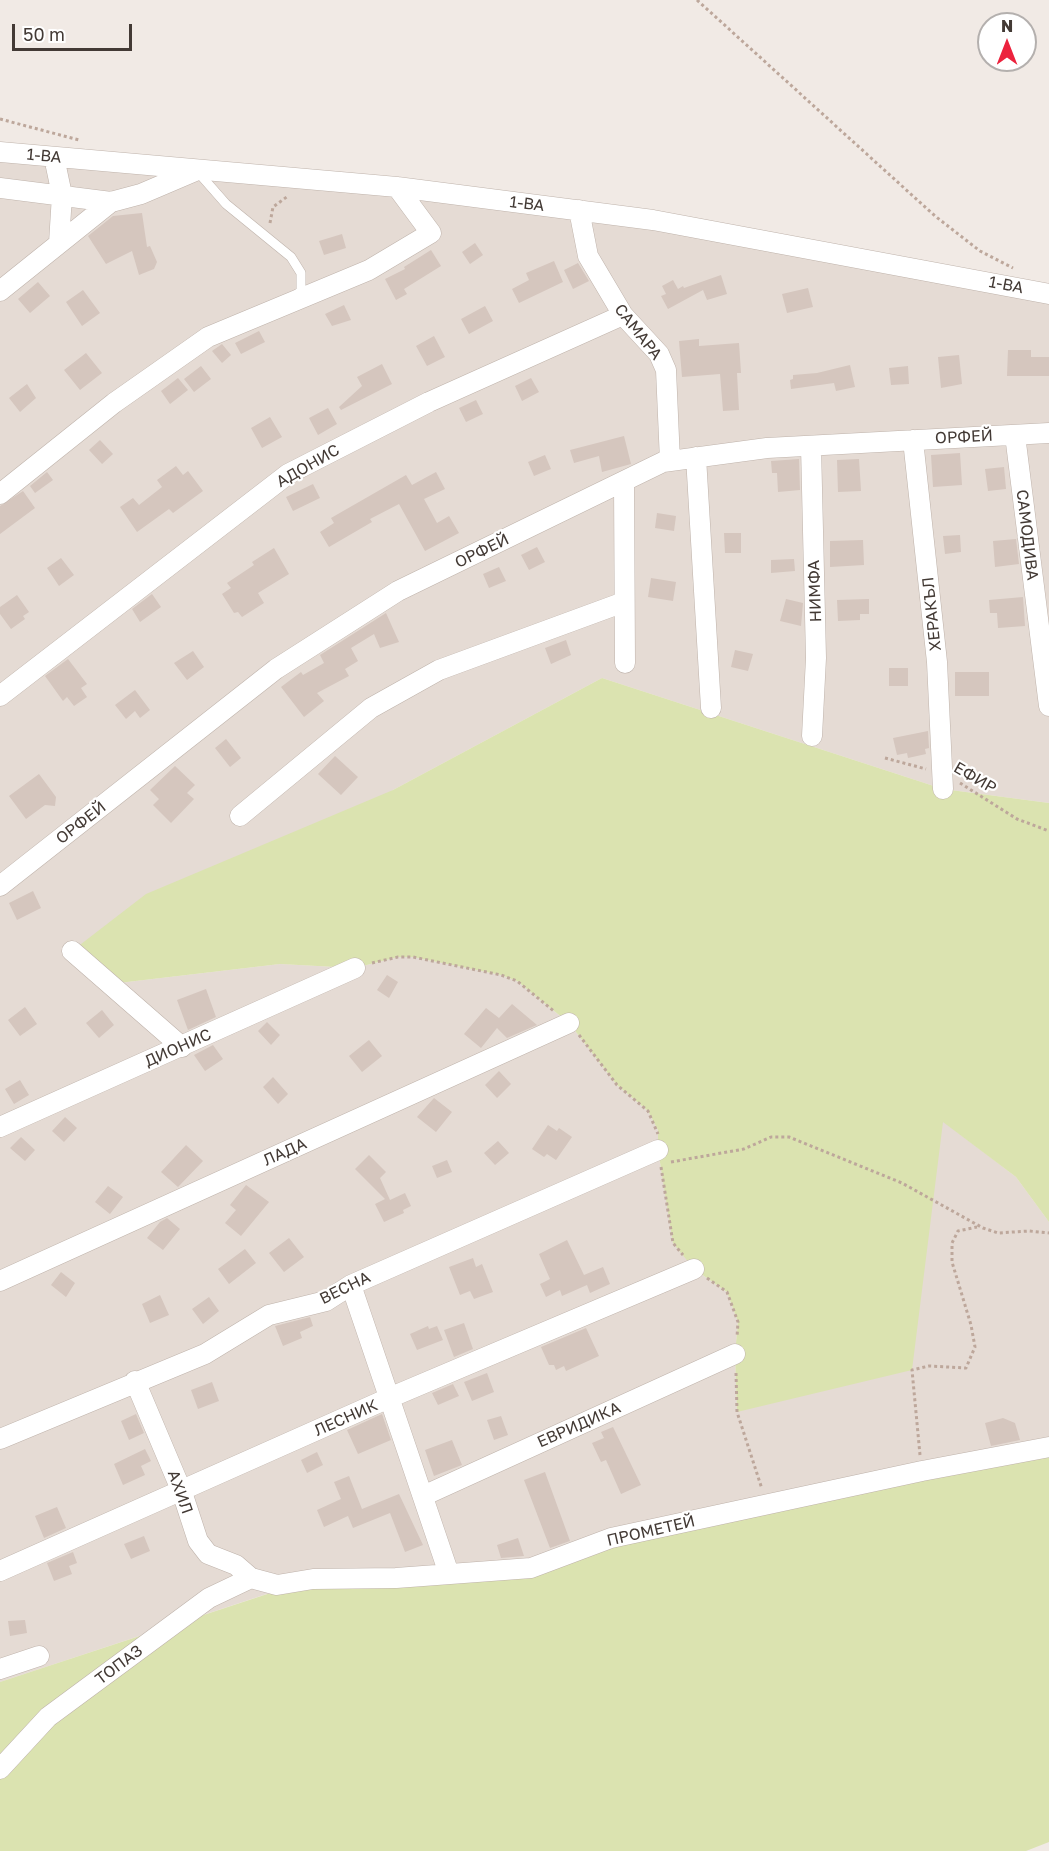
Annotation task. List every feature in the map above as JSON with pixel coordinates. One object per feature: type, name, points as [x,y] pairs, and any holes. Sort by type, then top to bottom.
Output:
[{"type":"street","name":"1-ВА","points":[[0,152],[397,187],[653,220],[1049,294]]},
{"type":"street","points":[[54,157],[62,195],[59,243]]},
{"type":"street","points":[[0,188],[111,202],[141,194],[197,171]]},
{"type":"street","points":[[0,494],[114,403],[208,337],[369,270],[431,233],[397,187]]},
{"type":"street","points":[[0,291],[111,202]]},
{"type":"street","name":"САМАРА","points":[[579,210],[588,256],[623,315],[659,354],[666,370],[670,460]]},
{"type":"street","name":"АДОНИС","points":[[0,696],[288,474],[429,402],[623,315]]},
{"type":"street","name":"ОРФЕЙ","points":[[0,886],[276,669],[398,591],[670,460],[811,446],[1049,433]]},
{"type":"street","name":"САМОДИВА","points":[[1015,435],[1049,706]]},
{"type":"street","name":"ХЕРАКЪЛ","points":[[913,440],[938,662],[942,781]]},
{"type":"street","name":"НИМФА","points":[[811,446],[816,657],[812,736]]},
{"type":"street","points":[[696,457],[711,708]]},
{"type":"street","points":[[624,482],[625,663]]},
{"type":"street","points":[[240,816],[371,708],[439,670],[624,602]]},
{"type":"street","points":[[72,951],[182,1047]]},
{"type":"street","name":"ДИОНИС","points":[[0,1127],[355,968]]},
{"type":"street","name":"ЛАДА","points":[[0,1281],[569,1023]]},
{"type":"street","name":"ВЕСНА","points":[[0,1438],[205,1354],[269,1315],[326,1300],[351,1285],[659,1157]]},
{"type":"street","name":"ЛЕСНИК","points":[[0,1571],[389,1398],[694,1269]]},
{"type":"street","points":[[351,1285],[449,1574]]},
{"type":"street","name":"ЕВРИДИКА","points":[[423,1496],[735,1354]]},
{"type":"street","name":"АХИЛ","points":[[135,1381],[182,1492],[198,1541],[208,1554],[237,1564],[251,1578]]},
{"type":"street","name":"ПРОМЕТЕЙ","points":[[251,1578],[277,1585],[312,1579],[396,1578],[531,1568],[611,1538],[922,1471],[1049,1447]]},
{"type":"street","name":"ТОПАЗ","points":[[0,1769],[48,1717],[209,1598],[251,1578]]},
{"type":"street","points":[[0,1669],[39,1656]]},
{"type":"lane","points":[[197,171],[225,204],[291,257],[301,273],[301,291],[279,309]]},
{"type":"path","points":[[697,0],[936,216],[980,251],[1014,269],[1024,288]]},
{"type":"path","points":[[280,249],[272,236],[269,220],[273,207],[289,195],[299,195]]},
{"type":"path","name":"ЕФИР","points":[[885,758],[942,781],[1017,819],[1049,831]]},
{"type":"path","points":[[659,1157],[744,1149],[771,1137],[789,1137],[902,1183],[982,1228]]},
{"type":"path","points":[[922,1471],[912,1370],[929,1366],[966,1368],[975,1347],[971,1325],[952,1263],[952,1243],[958,1231],[974,1226],[998,1233],[1029,1231],[1049,1233]]},
{"type":"shaded area","points":[[0,152],[397,187],[1049,294],[1049,803],[943,789],[602,678],[393,790],[110,984],[280,964],[355,968],[398,957],[413,957],[501,975],[517,981],[569,1023],[617,1085],[648,1111],[658,1130],[660,1164],[694,1269],[727,1292],[738,1322],[735,1354],[737,1412],[943,1121],[1016,1177],[1049,1222],[1049,1445],[531,1568],[312,1579],[0,1682]]},
{"type":"green space","points":[[602,678],[943,789],[1049,803],[1049,1222],[1016,1177],[943,1122],[912,1370],[737,1412],[735,1354],[738,1322],[727,1292],[694,1269],[673,1243],[658,1150],[658,1130],[648,1111],[617,1085],[569,1023],[517,981],[501,975],[413,957],[398,957],[355,968],[280,964],[110,984],[72,951],[146,894],[393,790]]},
{"type":"green space","points":[[1049,1445],[1049,1842],[1026,1851],[0,1851],[0,1682],[313,1579],[531,1568],[611,1538]]},
{"type":"building","points":[[142,213],[147,247],[150,246],[157,262],[154,269],[139,275],[132,251],[106,264],[88,236],[113,216]]},
{"type":"building","points":[[342,234],[346,248],[324,255],[319,241]]},
{"type":"building","points":[[475,243],[483,255],[470,264],[462,252]]},
{"type":"building","points":[[431,250],[441,266],[404,289],[407,294],[396,300],[385,279],[405,269],[404,267]]},
{"type":"building","points":[[554,261],[563,282],[519,303],[512,289],[529,280],[526,273]]},
{"type":"building","points":[[578,263],[589,281],[573,289],[564,270]]},
{"type":"building","points":[[721,275],[727,294],[707,300],[703,290],[668,309],[661,296],[666,294],[662,286],[673,280],[678,289]]},
{"type":"building","points":[[38,282],[50,296],[30,313],[18,299]]},
{"type":"building","points":[[808,288],[813,307],[787,313],[782,294]]},
{"type":"building","points":[[83,290],[100,313],[82,326],[66,302]]},
{"type":"building","points":[[344,305],[351,320],[332,326],[325,314]]},
{"type":"building","points":[[485,306],[493,321],[469,334],[461,319]]},
{"type":"building","points":[[259,331],[265,342],[241,354],[235,343]]},
{"type":"building","points":[[434,336],[445,357],[427,366],[416,346]]},
{"type":"building","points":[[699,339],[699,346],[739,343],[741,373],[737,373],[739,410],[723,411],[720,374],[682,377],[679,341]]},
{"type":"building","points":[[222,344],[231,355],[222,363],[212,351]]},
{"type":"building","points":[[1008,350],[1031,350],[1031,357],[1049,357],[1049,376],[1007,376]]},
{"type":"building","points":[[86,353],[102,373],[80,390],[64,370]]},
{"type":"building","points":[[959,355],[962,384],[941,388],[938,357]]},
{"type":"building","points":[[382,364],[392,384],[341,410],[339,407],[362,386],[357,377]]},
{"type":"building","points":[[850,365],[855,387],[836,391],[834,383],[791,389],[790,380],[793,379],[793,375],[817,373]]},
{"type":"building","points":[[201,366],[211,379],[194,392],[184,379]]},
{"type":"building","points":[[908,366],[909,384],[891,385],[889,368]]},
{"type":"building","points":[[178,378],[188,390],[170,404],[161,391]]},
{"type":"building","points":[[531,378],[539,392],[522,401],[515,386]]},
{"type":"building","points":[[27,384],[36,398],[20,412],[9,398]]},
{"type":"building","points":[[476,400],[483,414],[466,422],[459,408]]},
{"type":"building","points":[[328,408],[337,424],[318,435],[309,418]]},
{"type":"building","points":[[270,417],[282,437],[262,448],[251,428]]},
{"type":"building","points":[[624,436],[631,464],[602,472],[599,456],[574,463],[570,450]]},
{"type":"building","points":[[100,440],[113,454],[102,464],[89,450]]},
{"type":"building","points":[[960,453],[962,485],[933,487],[931,455]]},
{"type":"building","points":[[545,455],[551,469],[534,476],[528,462]]},
{"type":"building","points":[[799,459],[800,490],[778,492],[777,473],[772,473],[771,461]]},
{"type":"building","points":[[859,459],[861,491],[838,492],[837,460]]},
{"type":"building","points":[[176,466],[183,475],[188,471],[203,491],[173,513],[169,509],[137,532],[120,507],[133,498],[139,505],[162,487],[157,480]]},
{"type":"building","points":[[1004,467],[1006,489],[988,491],[985,469]]},
{"type":"building","points":[[47,472],[53,480],[35,493],[30,486]]},
{"type":"building","points":[[436,472],[445,489],[424,499],[437,523],[449,516],[459,533],[425,551],[399,504],[370,519],[372,522],[329,547],[320,532],[334,523],[331,518],[406,475],[412,485]]},
{"type":"building","points":[[313,484],[320,498],[293,511],[286,497]]},
{"type":"building","points":[[23,491],[35,508],[0,534],[0,506]]},
{"type":"building","points":[[657,513],[676,516],[674,531],[655,528]]},
{"type":"building","points":[[724,533],[741,533],[741,553],[725,553]]},
{"type":"building","points":[[960,535],[961,552],[945,554],[943,536]]},
{"type":"building","points":[[1016,539],[1019,564],[995,567],[993,541]]},
{"type":"building","points":[[863,540],[864,565],[830,567],[830,541]]},
{"type":"building","points":[[537,547],[545,562],[529,570],[521,555]]},
{"type":"building","points":[[274,548],[289,574],[258,593],[264,603],[242,617],[238,612],[234,613],[222,594],[231,588],[227,583],[254,565],[252,562]]},
{"type":"building","points":[[61,558],[74,575],[59,586],[47,568]]},
{"type":"building","points":[[794,559],[795,571],[771,573],[771,560]]},
{"type":"building","points":[[499,567],[506,581],[489,588],[483,574]]},
{"type":"building","points":[[651,578],[676,582],[673,601],[648,597]]},
{"type":"building","points":[[152,594],[161,607],[140,622],[132,609]]},
{"type":"building","points":[[17,595],[29,612],[23,616],[25,619],[11,629],[0,614],[0,607]]},
{"type":"building","points":[[1023,597],[1025,626],[998,628],[997,613],[990,613],[989,600]]},
{"type":"building","points":[[786,599],[803,603],[801,626],[780,621]]},
{"type":"building","points":[[869,599],[869,614],[860,614],[860,620],[838,621],[837,600]]},
{"type":"building","points":[[386,613],[399,642],[380,648],[374,634],[351,648],[358,661],[345,669],[349,676],[317,693],[324,701],[304,717],[281,687],[301,672],[303,675],[324,663],[320,655]]},
{"type":"building","points":[[566,640],[571,655],[551,664],[545,648]]},
{"type":"building","points":[[735,650],[753,654],[748,671],[731,667]]},
{"type":"building","points":[[193,651],[204,667],[187,680],[174,663]]},
{"type":"building","points":[[68,659],[87,684],[81,688],[87,697],[74,706],[67,697],[63,701],[45,676]]},
{"type":"building","points":[[889,668],[908,668],[908,686],[889,686]]},
{"type":"building","points":[[955,672],[989,672],[989,696],[955,696]]},
{"type":"building","points":[[135,690],[150,710],[140,718],[135,711],[126,719],[115,705]]},
{"type":"building","points":[[928,731],[929,748],[925,749],[926,754],[908,758],[907,753],[897,755],[893,738]]},
{"type":"building","points":[[226,739],[241,758],[230,767],[215,748]]},
{"type":"building","points":[[335,756],[358,777],[341,795],[318,774]]},
{"type":"building","points":[[175,766],[195,785],[187,793],[194,799],[171,823],[153,805],[159,799],[150,790]]},
{"type":"building","points":[[39,774],[56,797],[55,806],[45,805],[26,819],[9,796]]},
{"type":"building","points":[[33,891],[41,908],[17,920],[9,903]]},
{"type":"building","points":[[387,975],[398,982],[389,998],[377,990]]},
{"type":"building","points":[[206,989],[216,1017],[188,1030],[177,1000]]},
{"type":"building","points":[[512,1004],[537,1025],[507,1038],[497,1028],[481,1048],[464,1034],[486,1008],[499,1018]]},
{"type":"building","points":[[25,1007],[37,1024],[20,1036],[8,1020]]},
{"type":"building","points":[[102,1010],[114,1025],[99,1038],[86,1023]]},
{"type":"building","points":[[267,1022],[280,1035],[271,1045],[258,1031]]},
{"type":"building","points":[[369,1040],[382,1056],[362,1072],[349,1056]]},
{"type":"building","points":[[213,1045],[223,1059],[205,1071],[194,1055]]},
{"type":"building","points":[[499,1071],[511,1084],[497,1098],[485,1085]]},
{"type":"building","points":[[273,1077],[288,1094],[278,1104],[263,1087]]},
{"type":"building","points":[[20,1080],[29,1095],[14,1104],[5,1089]]},
{"type":"building","points":[[434,1098],[452,1112],[436,1132],[417,1117]]},
{"type":"building","points":[[65,1117],[77,1128],[64,1142],[52,1131]]},
{"type":"building","points":[[548,1125],[557,1131],[559,1128],[572,1137],[556,1160],[547,1154],[544,1157],[532,1149]]},
{"type":"building","points":[[21,1137],[35,1150],[25,1161],[10,1148]]},
{"type":"building","points":[[498,1141],[509,1153],[495,1165],[484,1153]]},
{"type":"building","points":[[186,1145],[203,1161],[178,1187],[161,1172]]},
{"type":"building","points":[[369,1155],[386,1172],[380,1178],[390,1200],[405,1193],[411,1206],[403,1210],[404,1213],[384,1222],[375,1204],[385,1199],[355,1169]]},
{"type":"building","points":[[447,1160],[452,1172],[437,1178],[432,1166]]},
{"type":"building","points":[[246,1185],[269,1202],[241,1236],[225,1223],[236,1210],[230,1205]]},
{"type":"building","points":[[108,1186],[123,1197],[110,1214],[95,1202]]},
{"type":"building","points":[[167,1218],[180,1229],[163,1250],[147,1238],[160,1222]]},
{"type":"building","points":[[289,1238],[304,1257],[284,1272],[269,1253]]},
{"type":"building","points":[[567,1240],[584,1275],[603,1267],[610,1284],[590,1293],[587,1285],[562,1296],[560,1290],[546,1297],[540,1284],[550,1279],[539,1254]]},
{"type":"building","points":[[245,1249],[256,1263],[229,1284],[218,1269]]},
{"type":"building","points":[[473,1258],[476,1267],[482,1264],[493,1292],[474,1299],[470,1291],[460,1295],[449,1267]]},
{"type":"building","points":[[61,1272],[75,1283],[66,1297],[51,1285]]},
{"type":"building","points":[[160,1295],[169,1315],[150,1323],[142,1304]]},
{"type":"building","points":[[209,1297],[219,1311],[203,1324],[192,1309]]},
{"type":"building","points":[[310,1317],[313,1326],[300,1332],[302,1338],[283,1346],[275,1326]]},
{"type":"building","points":[[464,1323],[473,1349],[454,1357],[444,1330]]},
{"type":"building","points":[[428,1326],[429,1329],[437,1326],[443,1340],[417,1350],[410,1334]]},
{"type":"building","points":[[586,1328],[599,1356],[566,1371],[564,1366],[556,1370],[554,1365],[549,1365],[541,1347]]},
{"type":"building","points":[[487,1373],[494,1392],[472,1401],[464,1382]]},
{"type":"building","points":[[212,1382],[219,1401],[198,1409],[191,1390]]},
{"type":"building","points":[[453,1384],[459,1396],[438,1405],[432,1393]]},
{"type":"building","points":[[136,1414],[144,1433],[129,1440],[121,1421]]},
{"type":"building","points":[[382,1414],[391,1440],[358,1454],[347,1430]]},
{"type":"building","points":[[501,1416],[508,1435],[494,1440],[487,1420]]},
{"type":"building","points":[[1003,1418],[1015,1423],[1020,1440],[991,1446],[985,1423]]},
{"type":"building","points":[[613,1427],[641,1485],[621,1494],[606,1460],[601,1462],[592,1443],[604,1438],[601,1432]]},
{"type":"building","points":[[452,1440],[462,1465],[434,1476],[425,1450]]},
{"type":"building","points":[[145,1449],[151,1461],[141,1466],[145,1475],[123,1485],[114,1464]]},
{"type":"building","points":[[317,1452],[323,1465],[307,1473],[301,1460]]},
{"type":"building","points":[[545,1472],[570,1541],[550,1548],[524,1480]]},
{"type":"building","points":[[349,1476],[362,1509],[399,1494],[423,1545],[405,1552],[390,1513],[353,1528],[348,1516],[324,1527],[317,1510],[341,1499],[334,1482]]},
{"type":"building","points":[[57,1507],[66,1528],[44,1538],[35,1516]]},
{"type":"building","points":[[144,1536],[150,1551],[131,1559],[124,1544]]},
{"type":"building","points":[[518,1538],[524,1556],[501,1558],[497,1545]]},
{"type":"building","points":[[73,1552],[77,1563],[69,1566],[72,1574],[54,1581],[47,1563]]},
{"type":"building","points":[[25,1620],[27,1633],[10,1636],[8,1621]]}]
